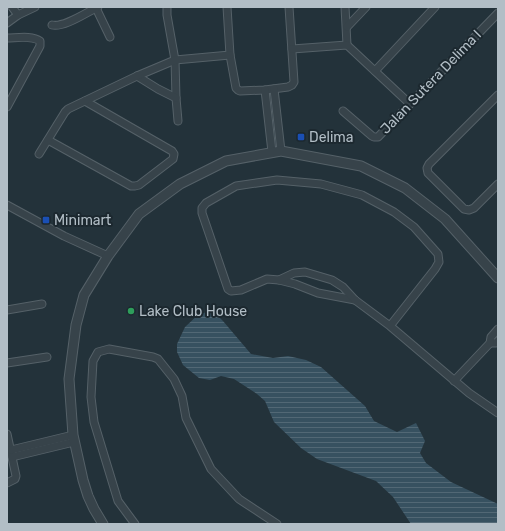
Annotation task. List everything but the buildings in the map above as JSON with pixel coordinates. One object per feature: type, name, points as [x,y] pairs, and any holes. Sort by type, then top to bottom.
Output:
[{"type":"street","points":[[12,7],[18,15]]},
{"type":"street","points":[[7,23],[18,15],[35,7]]},
{"type":"street","points":[[162,7],[167,15]]},
{"type":"street","points":[[167,7],[175,60],[178,121]]},
{"type":"street","points":[[227,7],[230,56],[236,88],[240,91],[288,87],[294,82],[289,7]]},
{"type":"street","points":[[345,7],[347,45]]},
{"type":"street","points":[[347,27],[366,7]]},
{"type":"street","points":[[375,71],[435,7]]},
{"type":"street","points":[[52,25],[56,26],[69,22],[97,8],[110,37]]},
{"type":"street","name":"Jalan Sutera Delima I","points":[[342,111],[374,137],[378,137],[498,13]]},
{"type":"street","points":[[7,38],[29,38],[40,41],[40,46],[7,107]]},
{"type":"street","points":[[292,49],[347,45],[410,104]]},
{"type":"street","points":[[39,154],[64,112],[68,109],[137,76],[175,60],[230,56]]},
{"type":"street","points":[[137,76],[176,98]]},
{"type":"street","points":[[274,89],[277,152]]},
{"type":"street","points":[[265,90],[277,152]]},
{"type":"street","points":[[498,95],[429,164],[427,168],[428,173],[464,209],[469,210],[474,208],[498,184]]},
{"type":"street","points":[[48,140],[130,186],[139,185],[173,159],[174,154],[172,151],[85,101]]},
{"type":"street","points":[[103,524],[88,496],[73,438],[69,379],[76,325],[84,295],[108,256],[138,214],[180,184],[226,161],[277,152],[361,166],[405,188],[445,219],[498,278]]},
{"type":"street","points":[[355,300],[318,293],[295,284],[279,280],[267,280],[241,290],[231,291],[228,289],[202,213],[202,208],[206,203],[236,186],[277,180],[321,184],[362,195],[394,212],[414,228],[438,254],[439,262],[435,270],[390,326]]},
{"type":"street","points":[[7,205],[64,236],[108,256]]},
{"type":"street","points":[[279,280],[294,273],[305,272],[332,280],[343,287],[355,300],[390,326],[454,381],[498,413]]},
{"type":"street","points":[[11,310],[42,304]]},
{"type":"street","points":[[454,381],[490,343],[491,337],[498,329]]},
{"type":"street","points":[[490,343],[498,341]]},
{"type":"street","points":[[135,524],[118,501],[94,422],[91,397],[93,361],[98,352],[109,349],[158,359],[174,379],[182,396],[186,418],[212,469],[239,499],[278,524]]},
{"type":"street","points":[[7,364],[47,357]]},
{"type":"street","points":[[7,434],[16,476],[16,479],[7,483]]},
{"type":"street","points":[[12,454],[73,438]]},
{"type":"water","points":[[213,311],[251,354],[273,358],[288,356],[306,360],[321,367],[365,406],[374,421],[397,432],[416,423],[425,441],[420,453],[426,463],[451,482],[498,504],[498,524],[411,524],[393,497],[376,481],[317,459],[301,448],[274,422],[265,401],[257,394],[234,379],[221,376],[210,380],[199,378],[183,365],[177,352],[177,344],[185,327],[199,314]]},
{"type":"place","name":"Delima","points":[[301,137]]},
{"type":"place","name":"Minimart","points":[[46,220]]},
{"type":"place","name":"Lake Club House","points":[[131,311]]}]
